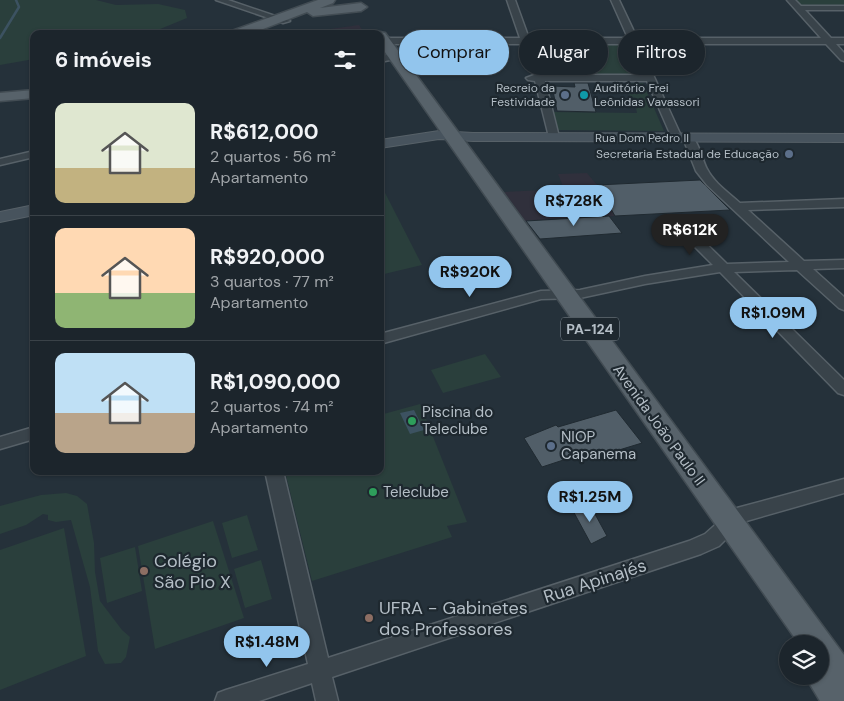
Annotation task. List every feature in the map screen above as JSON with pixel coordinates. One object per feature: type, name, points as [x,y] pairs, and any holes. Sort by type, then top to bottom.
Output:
[{"type":"main road","points":[[261,30],[329,0]]},
{"type":"main road","points":[[250,30],[312,12],[352,3]]},
{"type":"main road","name":"Avenida João Paulo II","points":[[352,3],[371,30]]},
{"type":"main road","name":"Avenida João Paulo II","points":[[384,48],[725,528],[793,635]]},
{"type":"main road","points":[[0,97],[30,94]]},
{"type":"main road","points":[[0,103],[30,100]]},
{"type":"main road","name":"Avenida João Paulo II","points":[[725,528],[810,635]]},
{"type":"main road","points":[[829,670],[835,684]]},
{"type":"street","points":[[220,0],[282,20]]},
{"type":"street","points":[[512,0],[522,30]]},
{"type":"street","points":[[615,0],[630,30]]},
{"type":"street","points":[[791,0],[844,58]]},
{"type":"street","points":[[799,8],[844,8]]},
{"type":"street","points":[[384,37],[519,39]]},
{"type":"street","points":[[705,41],[844,41]]},
{"type":"street","points":[[534,75],[548,137]]},
{"type":"street","points":[[649,75],[704,176],[735,207],[844,305]]},
{"type":"street","points":[[535,78],[650,78]]},
{"type":"street","name":"Rua Dom Pedro II","points":[[384,143],[445,135],[844,138]]},
{"type":"street","points":[[0,162],[30,155]]},
{"type":"street","points":[[735,207],[844,203]]},
{"type":"street","points":[[0,217],[30,211]]},
{"type":"street","points":[[679,224],[844,389]]},
{"type":"street","points":[[384,338],[535,296],[580,294],[645,280],[722,268],[844,264]]},
{"type":"street","points":[[0,442],[30,434]]},
{"type":"street","points":[[275,475],[327,701]]},
{"type":"street","name":"Rua Apinajés","points":[[226,701],[694,548],[712,540],[737,516],[844,486]]},
{"type":"shaded area","points":[[359,25],[362,30],[323,30]]},
{"type":"shaded area","points":[[587,173],[597,185],[615,216],[525,221],[504,192],[564,189],[558,174]]},
{"type":"shaded area","name":"Piscina do Teleclube","points":[[414,410],[424,430],[410,434],[400,413]]},
{"type":"green space","points":[[0,0],[96,0],[116,5],[158,4],[185,10],[187,18],[158,30],[30,30],[30,60],[0,65]]},
{"type":"green space","points":[[797,0],[844,0],[844,5],[801,5]]},
{"type":"green space","points":[[608,42],[618,42],[618,75],[608,75]]},
{"type":"green space","points":[[643,83],[664,131],[555,130],[551,112],[637,113],[636,108],[640,106],[638,100],[630,96],[626,84]]},
{"type":"green space","points":[[384,191],[422,265],[384,274]]},
{"type":"green space","points":[[485,354],[501,377],[443,393],[431,370]]},
{"type":"green space","name":"Teleclube","points":[[420,404],[467,522],[447,526],[452,537],[312,581],[286,475],[384,475],[384,414]]},
{"type":"green space","points":[[66,493],[77,496],[87,504],[94,543],[95,572],[100,601],[122,630],[130,637],[126,657],[121,663],[105,664],[98,651],[90,587],[71,520],[56,522],[48,520],[48,515],[43,514],[26,525],[0,534],[0,506],[41,495]]},
{"type":"green space","points":[[247,515],[258,550],[232,558],[222,523]]},
{"type":"green space","points":[[213,521],[244,618],[155,649],[138,546]]},
{"type":"green space","points":[[64,528],[86,656],[0,690],[0,550]]},
{"type":"green space","points":[[135,547],[142,591],[107,603],[100,558]]},
{"type":"green space","points":[[261,560],[272,599],[245,608],[234,569]]},
{"type":"building","points":[[574,83],[588,83],[596,112],[557,111],[552,86],[575,87]]},
{"type":"building","points":[[700,180],[730,210],[615,216],[597,185]]},
{"type":"building","points":[[609,216],[622,233],[540,239],[526,221]]},
{"type":"building","points":[[616,410],[642,443],[596,457],[591,451],[542,467],[524,438],[556,425],[558,427]]},
{"type":"building","points":[[589,503],[607,536],[591,544],[572,509]]},
{"type":"waterway","points":[[0,38],[19,7],[16,0]]},
{"type":"place","name":"Recreio da Festividade","points":[[565,95]]},
{"type":"place","name":"Auditório Frei Leônidas Vavassori","points":[[584,95]]},
{"type":"place","name":"Secretaria Estadual de Educação","points":[[789,154]]},
{"type":"place","name":"Piscina do Teleclube","points":[[412,421]]},
{"type":"place","name":"NIOP Capanema","points":[[551,446]]},
{"type":"place","name":"Teleclube","points":[[373,492]]},
{"type":"place","name":"Colégio São Pio X","points":[[144,571]]},
{"type":"place","name":"UFRA - Gabinetes dos Professores","points":[[369,618]]}]
